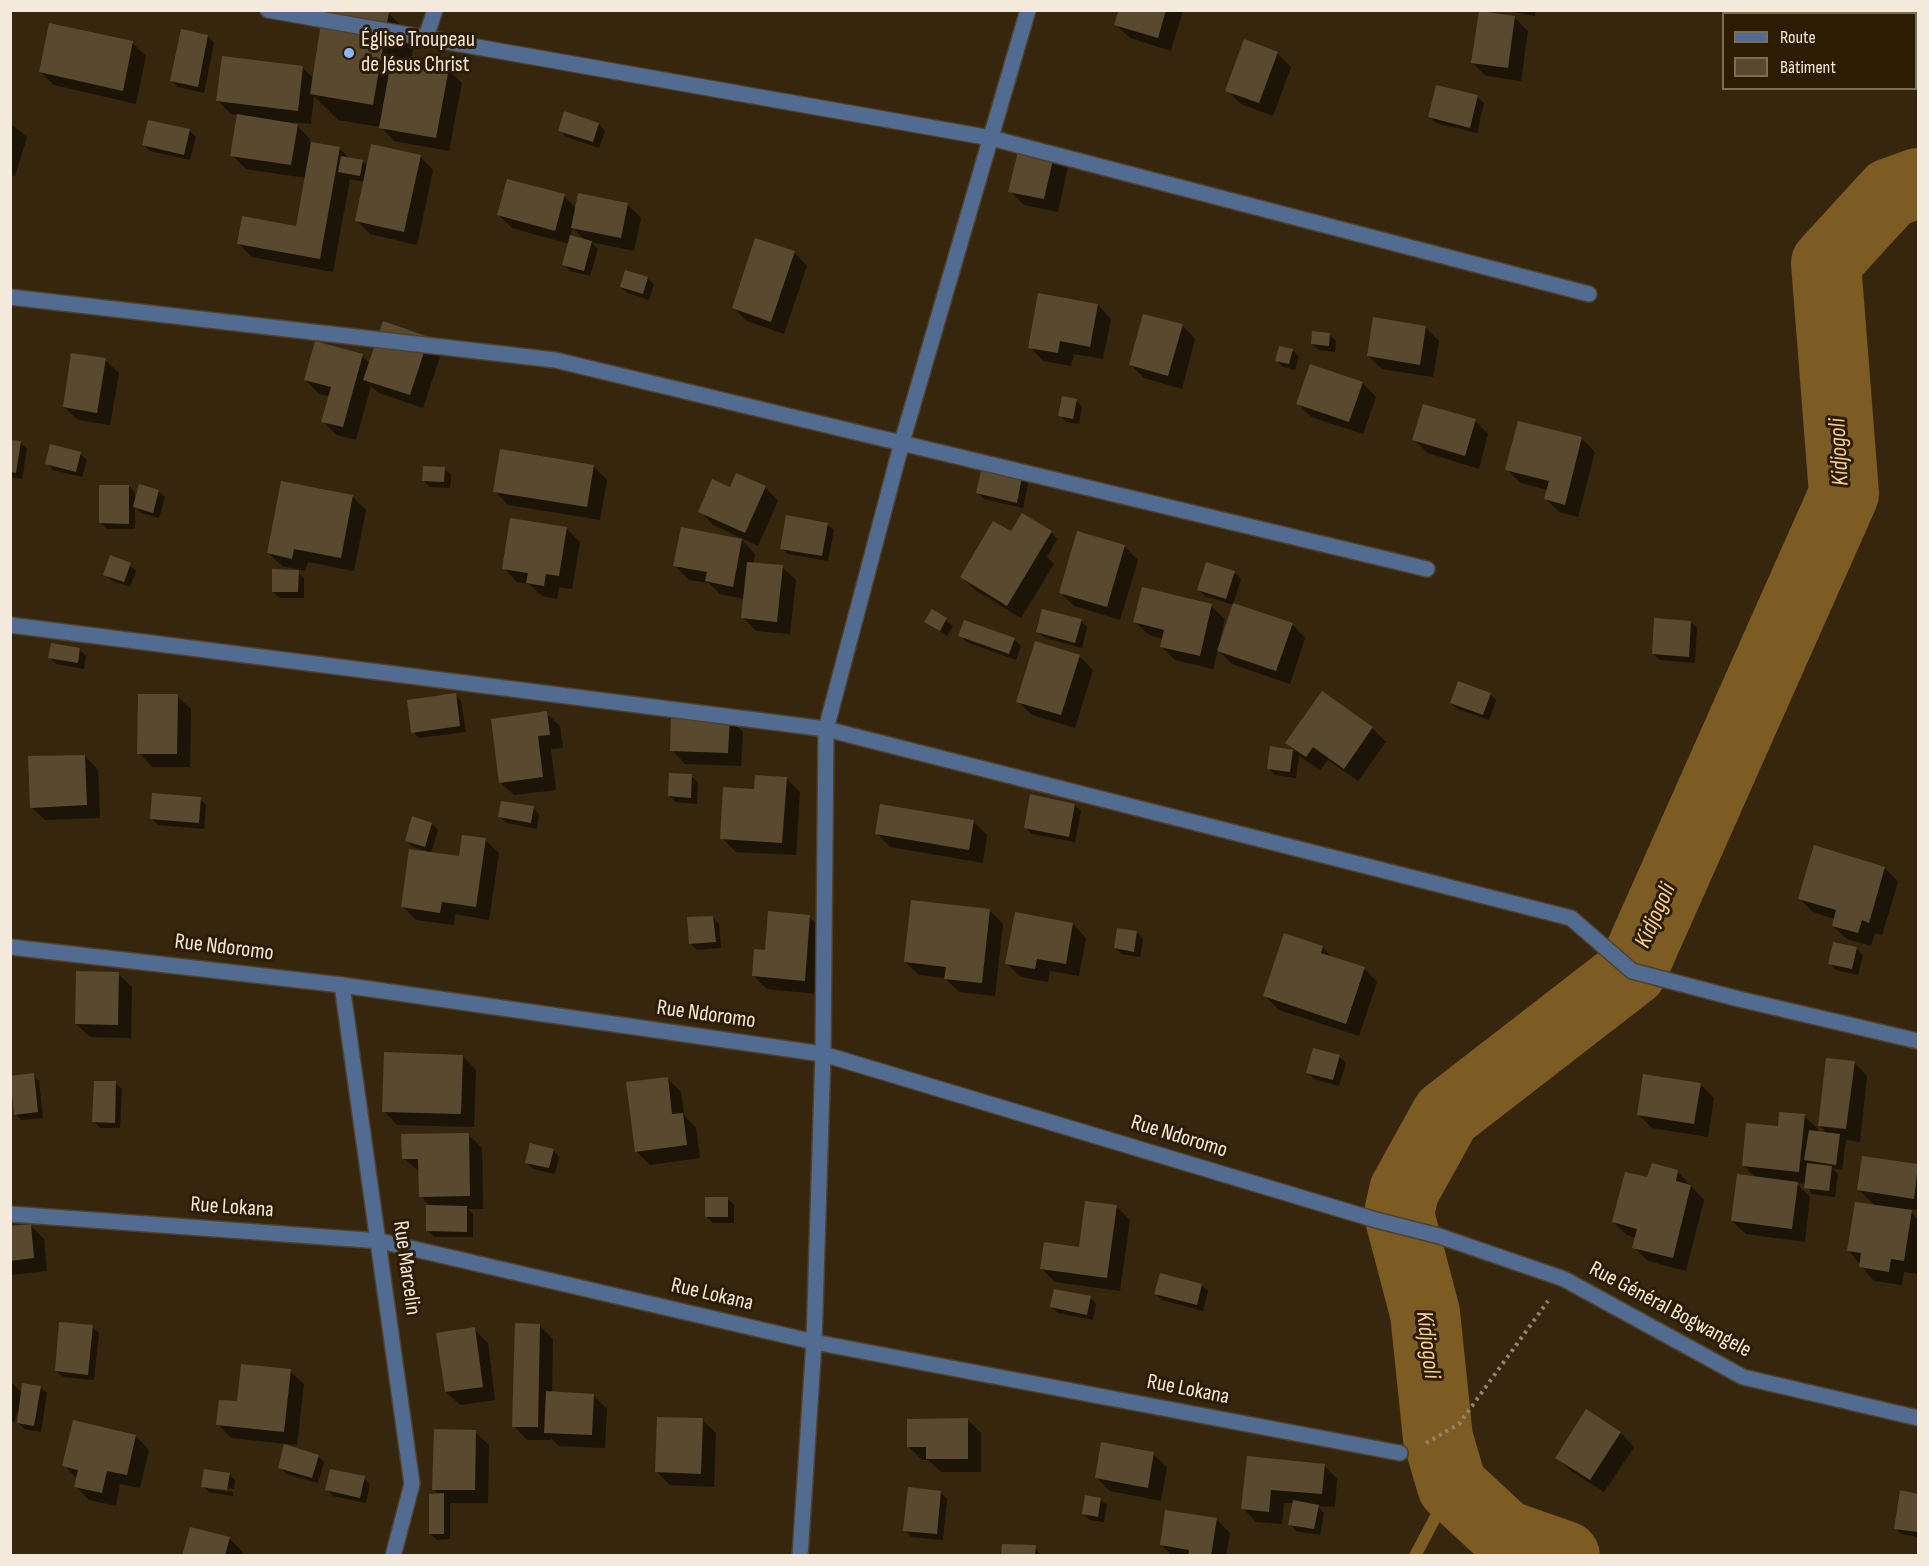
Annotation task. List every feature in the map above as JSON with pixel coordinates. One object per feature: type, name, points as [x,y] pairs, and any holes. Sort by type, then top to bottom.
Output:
[{"type":"street","points":[[268,10],[425,40],[991,138],[1589,294]]},
{"type":"street","points":[[425,40],[435,10]]},
{"type":"street","points":[[800,1556],[814,1342],[823,1054],[826,729],[902,442],[1028,10]]},
{"type":"street","points":[[10,297],[555,360],[1426,569]]},
{"type":"street","points":[[10,625],[826,729],[1571,918],[1632,971],[1918,1041]]},
{"type":"street","name":"Rue Ndoromo","points":[[10,947],[342,985],[823,1054],[1376,1220],[1439,1236]]},
{"type":"street","name":"Rue Marcelin","points":[[342,985],[380,1241],[412,1485],[393,1556]]},
{"type":"street","name":"Rue Lokana","points":[[10,1214],[380,1241],[814,1342],[1400,1453]]},
{"type":"street","name":"Rue Général Bogwangele","points":[[1439,1236],[1564,1279],[1743,1377],[1918,1418]]},
{"type":"path","points":[[1400,1453],[1438,1438],[1460,1424],[1564,1279]]},
{"type":"building","name":"Église Troupeau de Jésus Christ","points":[[323,10],[389,12],[373,105],[310,94]]},
{"type":"building","points":[[1119,10],[1166,10],[1158,38],[1114,25]]},
{"type":"building","points":[[1479,11],[1515,16],[1508,68],[1471,63]]},
{"type":"building","points":[[49,23],[133,41],[123,91],[39,72]]},
{"type":"building","points":[[181,29],[208,35],[198,87],[170,81]]},
{"type":"building","points":[[1244,39],[1278,52],[1259,103],[1225,91]]},
{"type":"building","points":[[222,56],[303,66],[298,111],[216,101]]},
{"type":"building","points":[[419,63],[449,68],[436,138],[379,128],[390,67],[417,72]]},
{"type":"building","points":[[1436,85],[1478,95],[1470,128],[1428,117]]},
{"type":"building","points":[[564,111],[599,123],[593,142],[558,131]]},
{"type":"building","points":[[237,114],[298,124],[291,165],[230,156]]},
{"type":"building","points":[[148,120],[190,129],[184,155],[142,145]]},
{"type":"building","points":[[1021,139],[1056,147],[1044,199],[1008,192]]},
{"type":"building","points":[[311,142],[340,147],[320,259],[237,244],[242,216],[296,226]]},
{"type":"building","points":[[371,144],[421,155],[404,232],[355,221]]},
{"type":"building","points":[[341,156],[363,160],[360,176],[338,172]]},
{"type":"building","points":[[507,179],[565,194],[555,231],[497,215]]},
{"type":"building","points":[[578,193],[628,203],[621,238],[571,228]]},
{"type":"building","points":[[570,235],[592,241],[584,271],[562,265]]},
{"type":"building","points":[[755,238],[795,251],[771,322],[732,308]]},
{"type":"building","points":[[625,270],[648,277],[643,294],[620,287]]},
{"type":"building","points":[[1038,293],[1098,304],[1090,347],[1060,341],[1058,353],[1028,348]]},
{"type":"building","points":[[1143,314],[1183,324],[1168,376],[1129,365]]},
{"type":"building","points":[[1373,317],[1426,326],[1420,365],[1367,356]]},
{"type":"building","points":[[383,321],[429,337],[410,395],[363,380]]},
{"type":"building","points":[[1312,331],[1330,333],[1329,346],[1311,344]]},
{"type":"building","points":[[315,341],[363,354],[343,427],[321,422],[331,387],[304,380]]},
{"type":"building","points":[[1279,346],[1293,349],[1289,364],[1275,361]]},
{"type":"building","points":[[71,353],[106,358],[97,413],[63,407]]},
{"type":"building","points":[[1310,364],[1363,382],[1349,422],[1296,404]]},
{"type":"building","points":[[1062,396],[1077,399],[1073,419],[1058,416]]},
{"type":"building","points":[[1423,404],[1476,419],[1465,456],[1412,440]]},
{"type":"building","points":[[1518,421],[1582,437],[1565,505],[1544,499],[1549,481],[1505,470]]},
{"type":"building","points":[[10,440],[21,441],[16,473],[10,472]]},
{"type":"building","points":[[50,444],[81,452],[76,472],[45,464]]},
{"type":"building","points":[[500,449],[594,465],[587,507],[493,492]]},
{"type":"building","points":[[983,462],[1023,472],[1017,503],[976,493]]},
{"type":"building","points":[[423,466],[445,467],[444,482],[422,481]]},
{"type":"building","points":[[736,473],[766,486],[745,533],[698,512],[712,479],[730,487]]},
{"type":"building","points":[[281,481],[353,495],[341,558],[294,549],[292,559],[267,553]]},
{"type":"building","points":[[139,484],[159,490],[153,513],[133,507]]},
{"type":"building","points":[[99,485],[129,485],[129,524],[99,523]]},
{"type":"building","points":[[1022,513],[1052,531],[1007,606],[960,577],[993,521],[1011,531]]},
{"type":"building","points":[[786,515],[828,523],[822,556],[780,549]]},
{"type":"building","points":[[510,518],[567,527],[559,576],[546,574],[544,586],[526,583],[528,573],[502,569]]},
{"type":"building","points":[[681,527],[742,539],[733,587],[705,581],[707,572],[673,566]]},
{"type":"building","points":[[1077,531],[1125,545],[1107,607],[1059,593]]},
{"type":"building","points":[[110,555],[131,563],[124,582],[103,575]]},
{"type":"building","points":[[747,562],[783,565],[777,622],[741,618]]},
{"type":"building","points":[[1206,562],[1235,571],[1226,599],[1197,590]]},
{"type":"building","points":[[272,569],[299,570],[298,592],[272,592]]},
{"type":"building","points":[[1142,587],[1212,604],[1200,656],[1160,647],[1164,630],[1133,622]]},
{"type":"building","points":[[1233,603],[1293,623],[1276,671],[1217,651]]},
{"type":"building","points":[[932,609],[947,618],[940,631],[924,622]]},
{"type":"building","points":[[1042,609],[1082,619],[1075,643],[1036,632]]},
{"type":"building","points":[[1654,618],[1691,621],[1689,657],[1652,654]]},
{"type":"building","points":[[964,620],[1015,638],[1009,654],[958,636]]},
{"type":"building","points":[[1035,641],[1080,655],[1061,715],[1016,702]]},
{"type":"building","points":[[51,643],[80,648],[78,663],[48,658]]},
{"type":"building","points":[[1458,681],[1491,693],[1483,715],[1450,703]]},
{"type":"building","points":[[1322,691],[1373,727],[1344,769],[1313,747],[1306,757],[1285,743]]},
{"type":"building","points":[[456,693],[460,726],[411,733],[407,700]]},
{"type":"building","points":[[138,694],[178,694],[177,754],[137,754]]},
{"type":"building","points":[[547,711],[550,735],[538,736],[543,777],[499,783],[491,719]]},
{"type":"building","points":[[671,715],[730,717],[728,753],[670,751]]},
{"type":"building","points":[[1270,746],[1293,750],[1290,772],[1267,769]]},
{"type":"building","points":[[85,755],[87,805],[30,808],[28,756]]},
{"type":"building","points":[[669,773],[692,774],[691,798],[668,796]]},
{"type":"building","points":[[755,775],[787,777],[782,843],[720,839],[723,787],[754,789]]},
{"type":"building","points":[[152,793],[201,797],[199,823],[150,819]]},
{"type":"building","points":[[1030,794],[1075,804],[1069,837],[1024,828]]},
{"type":"building","points":[[501,801],[534,806],[531,823],[498,817]]},
{"type":"building","points":[[880,804],[974,820],[969,850],[875,834]]},
{"type":"building","points":[[412,816],[432,823],[425,847],[405,841]]},
{"type":"building","points":[[462,835],[486,838],[476,907],[442,902],[440,913],[401,907],[409,849],[459,856]]},
{"type":"building","points":[[1814,845],[1885,867],[1869,923],[1862,920],[1858,933],[1832,926],[1836,910],[1798,899]]},
{"type":"building","points":[[911,900],[990,909],[982,983],[944,979],[946,967],[904,962]]},
{"type":"building","points":[[768,911],[810,915],[805,981],[752,976],[754,949],[765,950]]},
{"type":"building","points":[[1015,912],[1073,923],[1066,964],[1037,959],[1035,969],[1005,964]]},
{"type":"building","points":[[713,916],[716,942],[689,944],[687,917]]},
{"type":"building","points":[[1117,928],[1137,931],[1134,952],[1114,948]]},
{"type":"building","points":[[1284,933],[1323,946],[1321,953],[1365,967],[1346,1024],[1263,996]]},
{"type":"building","points":[[1833,942],[1857,947],[1852,969],[1828,964]]},
{"type":"building","points":[[76,971],[119,972],[118,1025],[75,1024]]},
{"type":"building","points":[[1313,1048],[1340,1055],[1333,1080],[1306,1073]]},
{"type":"building","points":[[384,1052],[463,1055],[461,1114],[382,1112]]},
{"type":"building","points":[[1826,1058],[1855,1061],[1846,1129],[1818,1126]]},
{"type":"building","points":[[34,1073],[38,1112],[14,1115],[10,1076]]},
{"type":"building","points":[[1643,1074],[1701,1083],[1694,1124],[1637,1115]]},
{"type":"building","points":[[668,1077],[672,1114],[683,1113],[687,1145],[635,1152],[626,1082]]},
{"type":"building","points":[[94,1081],[116,1081],[115,1123],[92,1122]]},
{"type":"building","points":[[1779,1112],[1805,1114],[1799,1172],[1742,1166],[1746,1123],[1778,1126]]},
{"type":"building","points":[[1809,1130],[1840,1134],[1836,1165],[1804,1160]]},
{"type":"building","points":[[469,1133],[470,1196],[419,1197],[418,1159],[402,1159],[401,1134]]},
{"type":"building","points":[[530,1143],[554,1149],[549,1168],[525,1163]]},
{"type":"building","points":[[1862,1156],[1918,1164],[1914,1199],[1857,1190]]},
{"type":"building","points":[[1652,1163],[1678,1170],[1676,1181],[1691,1185],[1673,1258],[1632,1248],[1637,1229],[1612,1222],[1625,1172],[1647,1177]]},
{"type":"building","points":[[1807,1163],[1832,1166],[1829,1191],[1804,1188]]},
{"type":"building","points":[[1737,1174],[1798,1182],[1792,1229],[1731,1221]]},
{"type":"building","points":[[705,1197],[728,1197],[728,1217],[705,1217]]},
{"type":"building","points":[[1085,1201],[1117,1205],[1107,1278],[1040,1269],[1044,1242],[1079,1247]]},
{"type":"building","points":[[1855,1202],[1912,1210],[1904,1261],[1891,1259],[1889,1272],[1859,1267],[1861,1253],[1847,1251]]},
{"type":"building","points":[[426,1205],[467,1206],[467,1232],[426,1231]]},
{"type":"building","points":[[31,1224],[34,1258],[10,1261],[10,1226]]},
{"type":"building","points":[[1160,1273],[1202,1284],[1197,1305],[1154,1294]]},
{"type":"building","points":[[1054,1289],[1091,1296],[1087,1315],[1050,1307]]},
{"type":"building","points":[[59,1322],[93,1325],[88,1375],[55,1371]]},
{"type":"building","points":[[515,1323],[540,1324],[538,1427],[512,1427]]},
{"type":"building","points":[[475,1327],[483,1387],[445,1392],[436,1333]]},
{"type":"building","points":[[241,1364],[291,1369],[284,1432],[216,1425],[219,1400],[237,1401]]},
{"type":"building","points":[[22,1383],[41,1386],[34,1426],[17,1423]]},
{"type":"building","points":[[546,1391],[594,1394],[592,1435],[544,1433]]},
{"type":"building","points":[[1586,1409],[1621,1432],[1590,1480],[1555,1458]]},
{"type":"building","points":[[657,1417],[703,1418],[701,1474],[655,1472]]},
{"type":"building","points":[[968,1418],[968,1459],[926,1459],[926,1447],[907,1447],[907,1419]]},
{"type":"building","points":[[73,1420],[136,1435],[127,1475],[107,1471],[102,1493],[74,1487],[78,1470],[62,1466]]},
{"type":"building","points":[[434,1429],[476,1430],[475,1490],[432,1490]]},
{"type":"building","points":[[1101,1442],[1154,1452],[1148,1488],[1095,1478]]},
{"type":"building","points":[[284,1444],[319,1455],[312,1478],[278,1468]]},
{"type":"building","points":[[1247,1456],[1325,1464],[1322,1494],[1271,1490],[1269,1512],[1241,1509]]},
{"type":"building","points":[[204,1469],[230,1473],[227,1490],[201,1487]]},
{"type":"building","points":[[330,1469],[365,1476],[360,1498],[325,1490]]},
{"type":"building","points":[[908,1487],[941,1491],[937,1534],[903,1531]]},
{"type":"building","points":[[1900,1490],[1918,1494],[1918,1532],[1894,1529]]},
{"type":"building","points":[[444,1493],[444,1534],[429,1534],[429,1494]]},
{"type":"building","points":[[1085,1495],[1101,1498],[1098,1517],[1082,1514]]},
{"type":"building","points":[[1293,1500],[1319,1505],[1314,1529],[1288,1525]]},
{"type":"building","points":[[1165,1510],[1217,1518],[1211,1556],[1188,1556],[1189,1550],[1160,1545]]},
{"type":"building","points":[[190,1527],[230,1537],[225,1556],[182,1556]]},
{"type":"building","points":[[1002,1544],[1036,1545],[1035,1556],[1001,1556]]},
{"type":"waterway","name":"Kidjogoli","points":[[1565,1556],[1505,1535],[1452,1486],[1438,1438],[1425,1313],[1399,1214],[1404,1191],[1446,1115],[1632,971],[1844,494],[1826,263],[1890,193],[1918,183]]},
{"type":"waterway","points":[[1415,1556],[1452,1486]]},
{"type":"place","name":"Église Troupeau de Jésus Christ","points":[[349,53]]}]
